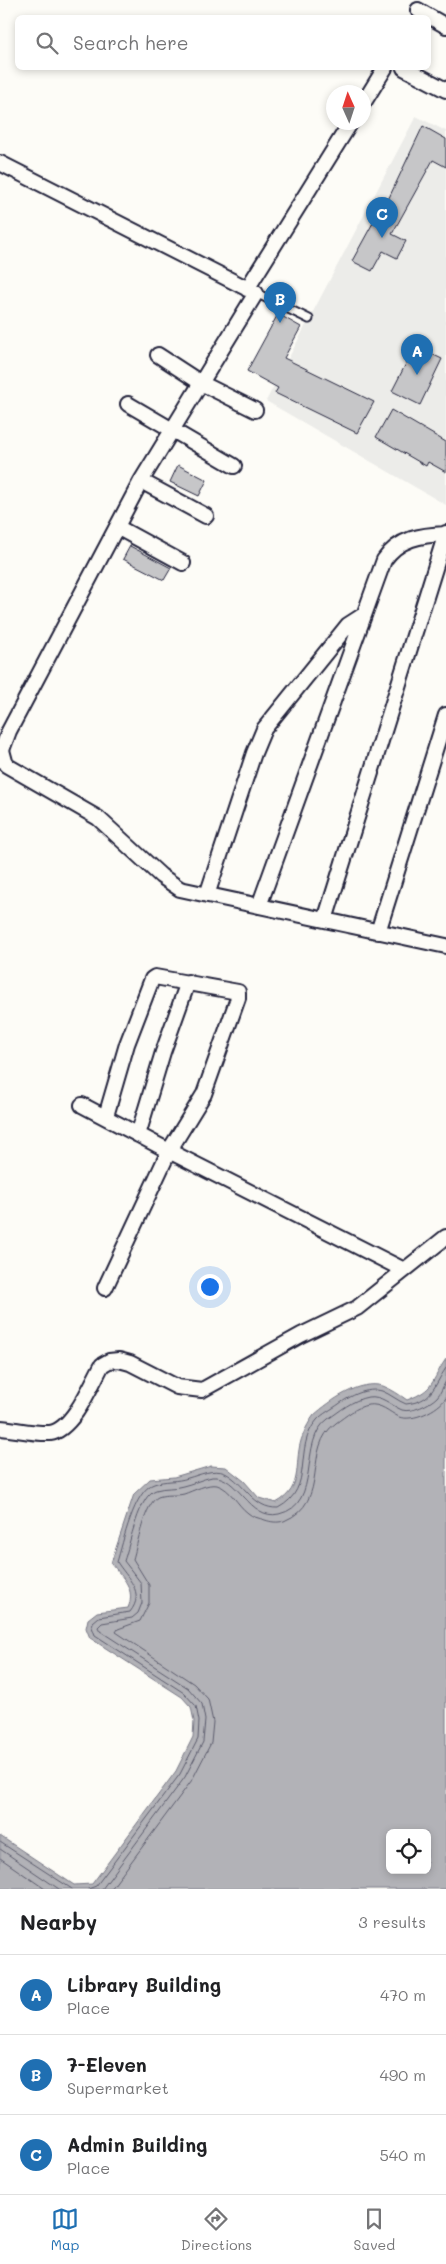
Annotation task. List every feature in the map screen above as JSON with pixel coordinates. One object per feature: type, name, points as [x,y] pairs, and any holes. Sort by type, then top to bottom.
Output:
[{"type":"street","points":[[431,17],[446,26]]},
{"type":"street","points":[[371,91],[384,70]]},
{"type":"street","points":[[408,70],[446,90]]},
{"type":"street","points":[[346,130],[141,481],[8,731],[3,744],[4,760],[15,772],[98,818],[168,882],[180,889],[446,946]]},
{"type":"street","points":[[0,163],[252,291]]},
{"type":"street","points":[[158,355],[200,383],[255,410]]},
{"type":"street","points":[[128,404],[234,466]]},
{"type":"street","points":[[141,481],[206,516]]},
{"type":"street","points":[[117,527],[184,562]]},
{"type":"street","points":[[259,906],[380,568],[388,553],[403,542],[446,534],[325,920]]},
{"type":"street","points":[[207,895],[254,753],[264,729],[348,625],[362,616]]},
{"type":"street","points":[[378,932],[446,715]]},
{"type":"street","points":[[105,1288],[169,1151],[204,1094],[238,998],[238,992],[188,982],[155,978],[149,982],[127,1044],[106,1116]]},
{"type":"street","points":[[138,1135],[163,1052],[188,982]]},
{"type":"street","points":[[82,1105],[404,1270]]},
{"type":"street","points":[[0,1428],[49,1433],[59,1430],[67,1425],[102,1365],[109,1361],[120,1360],[130,1363],[177,1387],[202,1390],[301,1335],[357,1308],[446,1237]]},
{"type":"lane","points":[[252,291],[309,319]]},
{"type":"shaded area","points":[[416,116],[446,131],[446,505],[266,401]]},
{"type":"water","points":[[446,1359],[446,1889],[0,1889],[0,1836],[74,1885],[92,1884],[176,1771],[193,1737],[194,1721],[191,1707],[182,1697],[90,1638],[86,1628],[88,1619],[97,1612],[128,1608],[130,1601],[129,1589],[124,1579],[111,1563],[134,1494],[150,1479],[174,1477],[211,1466],[226,1467],[244,1481],[259,1498],[276,1503],[285,1497],[295,1481],[298,1454],[303,1435],[312,1417],[321,1409],[355,1388],[374,1385],[383,1386],[407,1400],[423,1392],[431,1384]]},
{"type":"building","points":[[423,126],[446,139],[446,167],[433,160],[392,234],[406,241],[397,258],[383,251],[372,271],[352,261],[385,201],[387,202]]},
{"type":"building","points":[[278,314],[301,327],[284,358],[374,402],[357,433],[275,393],[278,388],[247,371]]},
{"type":"building","points":[[415,346],[442,359],[420,405],[392,391]]},
{"type":"building","points":[[391,410],[446,442],[446,472],[428,462],[426,466],[376,437]]},
{"type":"building","points":[[178,465],[207,480],[199,496],[170,482]]},
{"type":"building","points":[[130,546],[171,568],[164,580],[123,559]]},
{"type":"place","name":"Admin Building","points":[[382,238]]},
{"type":"place","name":"7-Eleven","points":[[280,323]]},
{"type":"place","name":"Library Building","points":[[417,375]]}]
